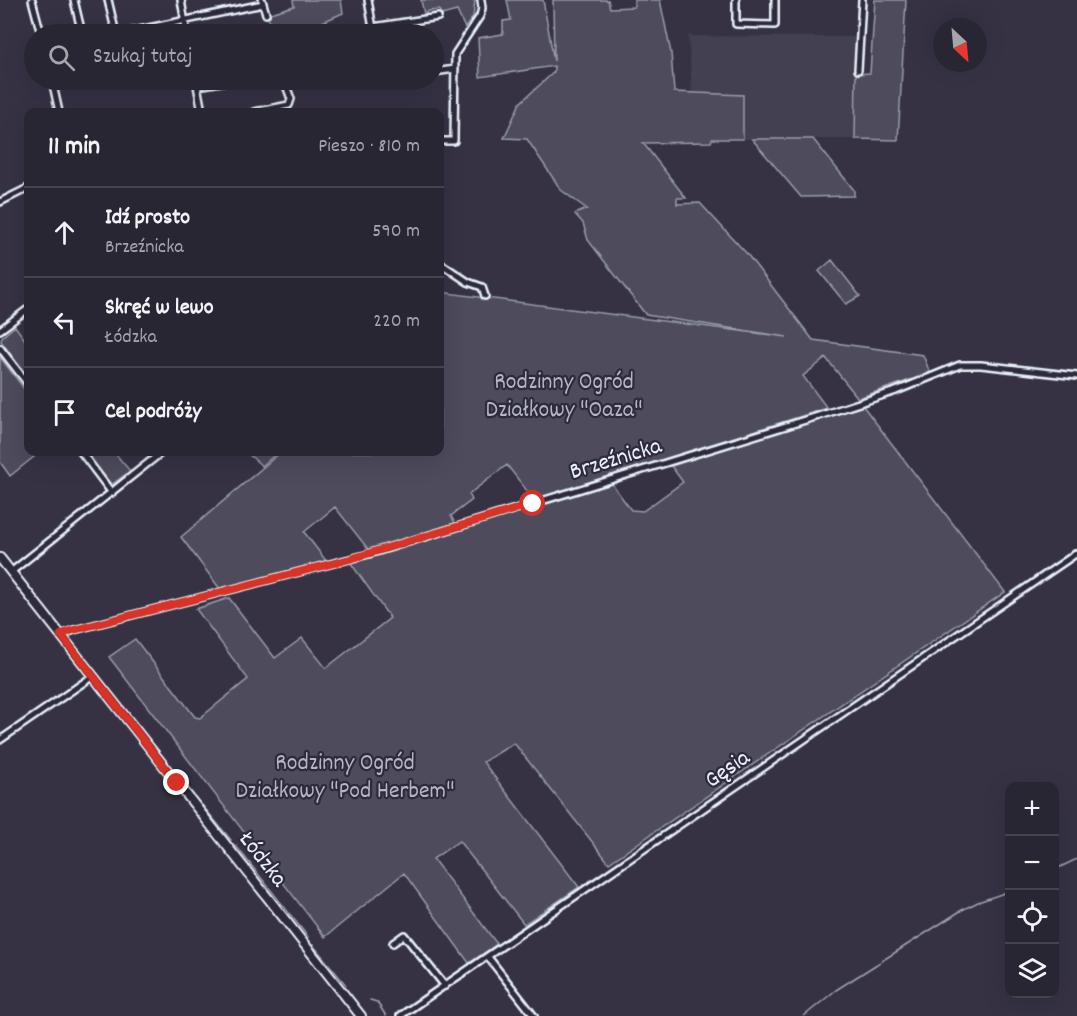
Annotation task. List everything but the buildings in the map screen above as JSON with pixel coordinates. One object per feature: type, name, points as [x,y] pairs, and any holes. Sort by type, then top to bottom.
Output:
[{"type":"main road","name":"Łódzka","points":[[0,558],[361,1016]]},
{"type":"street","points":[[32,0],[38,24]]},
{"type":"street","points":[[74,0],[80,24]]},
{"type":"street","points":[[108,0],[115,24]]},
{"type":"street","points":[[181,0],[185,24]]},
{"type":"street","points":[[368,0],[372,24]]},
{"type":"street","points":[[444,141],[454,141],[455,54],[480,16],[481,0]]},
{"type":"street","points":[[736,0],[736,24],[775,25],[775,0]]},
{"type":"street","points":[[858,70],[862,0]]},
{"type":"street","points":[[170,24],[262,2],[266,14]]},
{"type":"street","points":[[392,24],[438,17]]},
{"type":"street","points":[[444,71],[455,69]]},
{"type":"street","points":[[54,90],[59,108]]},
{"type":"street","points":[[198,90],[201,108]]},
{"type":"street","points":[[272,108],[291,104],[287,90]]},
{"type":"street","points":[[0,202],[24,190]]},
{"type":"street","points":[[444,266],[468,282],[482,287],[485,296]]},
{"type":"street","points":[[0,330],[24,312]]},
{"type":"street","points":[[0,348],[24,379]]},
{"type":"street","name":"Brzeźnicka","points":[[61,635],[350,559],[825,414],[960,365],[1004,367],[1077,376]]},
{"type":"street","points":[[84,456],[112,493]]},
{"type":"street","points":[[11,572],[157,456]]},
{"type":"street","name":"Gęsia","points":[[400,1016],[1077,553]]},
{"type":"street","points":[[0,741],[93,676]]},
{"type":"street","points":[[393,943],[404,934],[445,986]]},
{"type":"street","points":[[488,957],[534,1016]]},
{"type":"shaded area","points":[[688,36],[857,37],[855,139],[743,139],[743,95],[692,92]]},
{"type":"green space","points":[[293,0],[341,0],[343,13],[318,24],[270,24],[267,14],[294,6]]},
{"type":"green space","points":[[421,0],[475,0],[473,17],[465,28],[457,11],[442,15],[439,10],[428,11],[424,14]]},
{"type":"green space","name":"Rodzinny Ogród Działkowy \"Oaza\"","points":[[507,0],[543,0],[554,61],[553,0],[608,0],[610,8],[634,7],[634,0],[660,0],[671,53],[674,92],[743,95],[743,139],[643,143],[686,198],[677,198],[677,204],[700,203],[747,254],[813,340],[923,355],[930,373],[858,398],[826,358],[803,376],[827,408],[534,500],[507,465],[469,494],[472,500],[451,516],[455,523],[368,549],[335,507],[304,532],[327,562],[220,589],[181,537],[276,456],[444,456],[444,293],[787,337],[646,315],[588,240],[583,223],[575,214],[587,209],[561,190],[527,139],[504,138],[520,103],[554,72],[554,66],[480,77],[478,38],[503,34],[503,21],[511,20]]},
{"type":"green space","points":[[875,0],[906,0],[898,140],[855,139],[856,74],[870,73]]},
{"type":"green space","points":[[752,139],[813,139],[854,190],[854,196],[801,197]]},
{"type":"green space","points":[[832,260],[860,296],[846,304],[819,271]]},
{"type":"green space","points":[[15,326],[24,338],[24,373],[1,341],[2,337]]},
{"type":"green space","points":[[0,357],[24,389],[24,456],[35,456],[10,476],[0,462]]},
{"type":"green space","name":"Rodzinny Ogród Działkowy \"Pod Herbem\"","points":[[863,406],[1005,592],[609,863],[514,743],[483,762],[579,887],[524,924],[459,841],[433,859],[497,944],[469,963],[404,873],[325,937],[109,657],[135,639],[195,717],[200,718],[248,679],[196,609],[229,598],[275,658],[302,638],[326,668],[390,618],[350,562],[612,484],[631,510],[643,511],[683,482],[671,466]]},
{"type":"green space","points":[[89,456],[117,456],[130,471],[111,485]]},
{"type":"green space","points":[[251,456],[273,456],[262,466]]},
{"type":"waterway","points":[[202,805],[231,840]]},
{"type":"waterway","points":[[236,846],[308,937]]},
{"type":"waterway","points":[[1059,868],[1077,859]]},
{"type":"waterway","points":[[804,1016],[836,990],[962,910],[1005,893]]},
{"type":"waterway","points":[[313,945],[346,985]]},
{"type":"waterway","points":[[370,1000],[377,1002],[386,1016]]},
{"type":"route","points":[[177,783],[61,635],[350,559],[533,504]]}]
